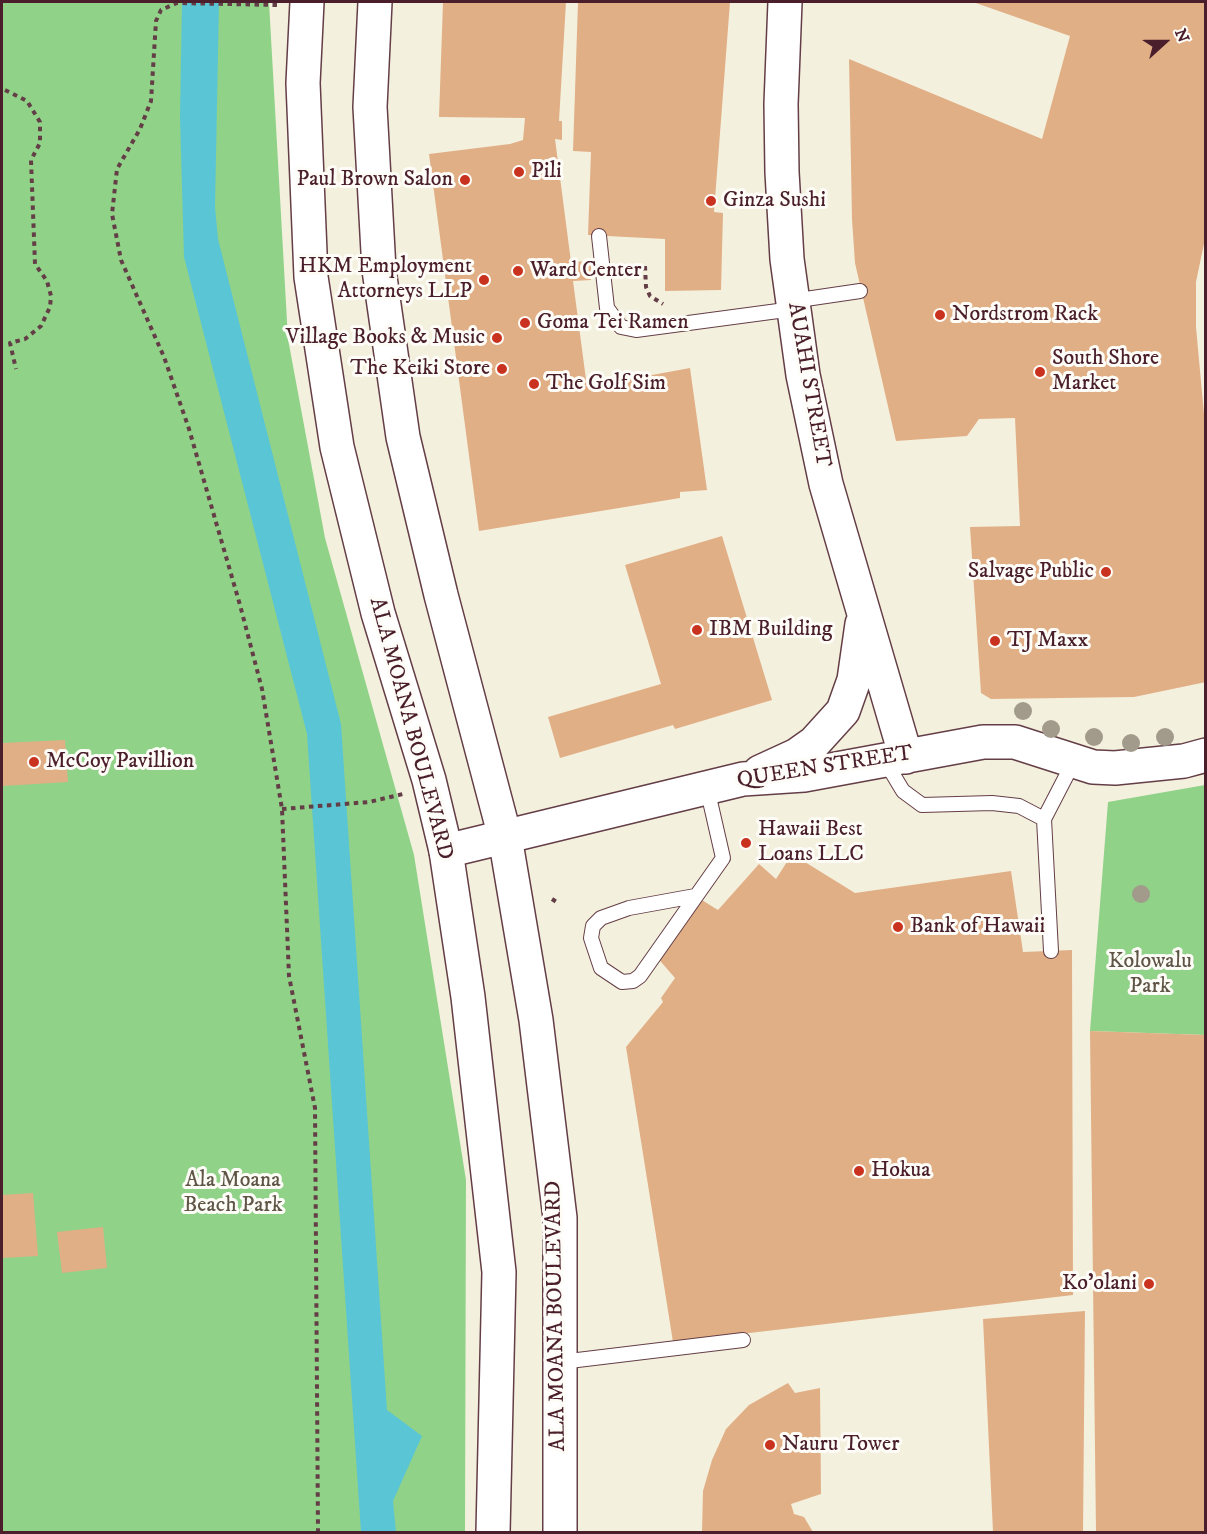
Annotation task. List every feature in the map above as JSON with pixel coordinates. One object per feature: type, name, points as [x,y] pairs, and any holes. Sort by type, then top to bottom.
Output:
[{"type":"main road","name":"ALA MOANA BOULEVARD","points":[[375,2],[370,107],[379,270],[404,437],[441,595],[505,837],[536,1020],[560,1218],[560,1533]]},
{"type":"main road","name":"AUAHI STREET","points":[[785,2],[781,104],[782,172],[793,305],[802,375],[817,446],[864,613],[895,759]]},
{"type":"main road","name":"ALA MOANA BOULEVARD","points":[[292,3],[303,83],[311,277],[337,447],[378,613],[429,780],[446,851],[468,998],[499,1272],[493,1533]]},
{"type":"main road","points":[[743,779],[797,755],[828,729],[843,711],[854,680],[864,613]]},
{"type":"main road","name":"QUEEN STREET","points":[[446,851],[743,779],[804,775],[983,742],[1015,742],[1093,767],[1115,768],[1184,761],[1206,756]]},
{"type":"lane","points":[[599,236],[607,308],[621,327],[636,330],[793,305],[860,291]]},
{"type":"lane","points":[[895,759],[903,791],[922,805],[992,803],[1019,806],[1044,819]]},
{"type":"lane","points":[[1051,951],[1044,819],[1074,761]]},
{"type":"lane","points":[[694,896],[629,908],[601,918],[593,926],[591,938],[601,968],[622,982],[633,981],[640,976],[694,896],[723,858],[707,788]]},
{"type":"lane","points":[[561,1362],[744,1340]]},
{"type":"path","points":[[292,3],[177,3],[165,6],[157,15],[151,101],[144,120],[117,169],[112,199],[113,230],[121,260],[164,357],[189,429],[262,689],[282,809],[290,976],[315,1108],[318,1533]]},
{"type":"path","points":[[5,90],[27,101],[40,122],[40,143],[31,160],[35,264],[45,276],[51,297],[50,307],[41,326],[25,339],[10,343],[16,369]]},
{"type":"path","points":[[645,266],[646,287],[650,296],[661,304],[672,303]]},
{"type":"path","points":[[282,809],[369,802],[406,793]]},
{"type":"path","points":[[552,899],[558,903]]},
{"type":"green space","name":"Ala Moana Beach Park","points":[[2,2],[269,2],[288,339],[325,538],[414,855],[466,1180],[465,1532],[2,1532]]},
{"type":"green space","name":"Kolowalu Park","points":[[1205,785],[1205,1035],[1090,1031],[1108,802]]},
{"type":"water","points":[[182,2],[219,2],[215,207],[218,239],[341,724],[387,1410],[422,1436],[393,1501],[396,1532],[361,1532],[307,734],[184,257],[180,117]]},
{"type":"building","name":"Ward Center","points":[[443,2],[566,2],[559,121],[562,121],[562,140],[555,139],[571,262],[591,261],[591,280],[573,281],[587,387],[690,368],[707,490],[680,492],[680,498],[479,531],[429,154],[510,144],[523,140],[525,118],[439,117]]},
{"type":"building","points":[[578,2],[730,2],[714,212],[723,213],[721,290],[665,291],[665,239],[588,235],[591,152],[573,151]]},
{"type":"building","name":"South Shore Market","points":[[973,2],[1206,2],[1206,234],[1196,282],[1196,327],[1206,436],[1206,682],[1134,697],[991,699],[981,693],[970,527],[1020,526],[1015,418],[979,419],[967,436],[896,441],[855,263],[849,59],[1042,139],[1070,36]]},
{"type":"building","name":"IBM Building","points":[[722,536],[772,700],[675,729],[673,725],[560,758],[548,717],[661,684],[625,565]]},
{"type":"building","name":"McCoy Pavillion","points":[[65,740],[68,782],[2,786],[2,743]]},
{"type":"building","name":"Hokua","points":[[792,854],[855,893],[1011,871],[1023,952],[1072,950],[1073,1295],[673,1342],[626,1047],[663,1002],[661,998],[675,978],[655,955],[697,897],[718,910],[759,864],[776,879]]},
{"type":"building","name":"Ko'olani","points":[[1090,1031],[1206,1035],[1206,1532],[1096,1532]]},
{"type":"building","points":[[33,1193],[38,1256],[2,1258],[2,1195]]},
{"type":"building","points":[[103,1227],[107,1268],[62,1273],[57,1232]]},
{"type":"building","points":[[1085,1311],[1083,1532],[993,1532],[983,1319]]},
{"type":"building","name":"Nauru Tower","points":[[788,1383],[795,1393],[820,1388],[821,1494],[791,1504],[794,1514],[804,1517],[813,1532],[702,1532],[703,1491],[712,1460],[726,1429],[749,1405]]},
{"type":"place","name":"Pili","points":[[519,172]]},
{"type":"place","name":"Paul Brown Salon","points":[[465,180]]},
{"type":"place","name":"Ginza Sushi","points":[[711,201]]},
{"type":"place","name":"Ward Center","points":[[518,271]]},
{"type":"place","name":"HKM Employment Attorneys LLP","points":[[484,280]]},
{"type":"place","name":"Nordstrom Rack","points":[[940,315]]},
{"type":"place","name":"Goma Tei Ramen","points":[[525,323]]},
{"type":"place","name":"Village Books & Music","points":[[497,338]]},
{"type":"place","name":"The Keiki Store","points":[[502,369]]},
{"type":"place","name":"South Shore Market","points":[[1040,372]]},
{"type":"place","name":"The Golf Sim","points":[[534,384]]},
{"type":"place","name":"Salvage Public","points":[[1106,572]]},
{"type":"place","name":"IBM Building","points":[[697,630]]},
{"type":"place","name":"TJ Maxx","points":[[995,641]]},
{"type":"place","name":"McCoy Pavillion","points":[[34,762]]},
{"type":"place","name":"Hawaii Best Loans LLC","points":[[746,843]]},
{"type":"place","name":"Bank of Hawaii","points":[[898,927]]},
{"type":"place","name":"Hokua","points":[[859,1171]]},
{"type":"place","name":"Ko'olani","points":[[1149,1284]]},
{"type":"place","name":"Nauru Tower","points":[[770,1445]]}]
